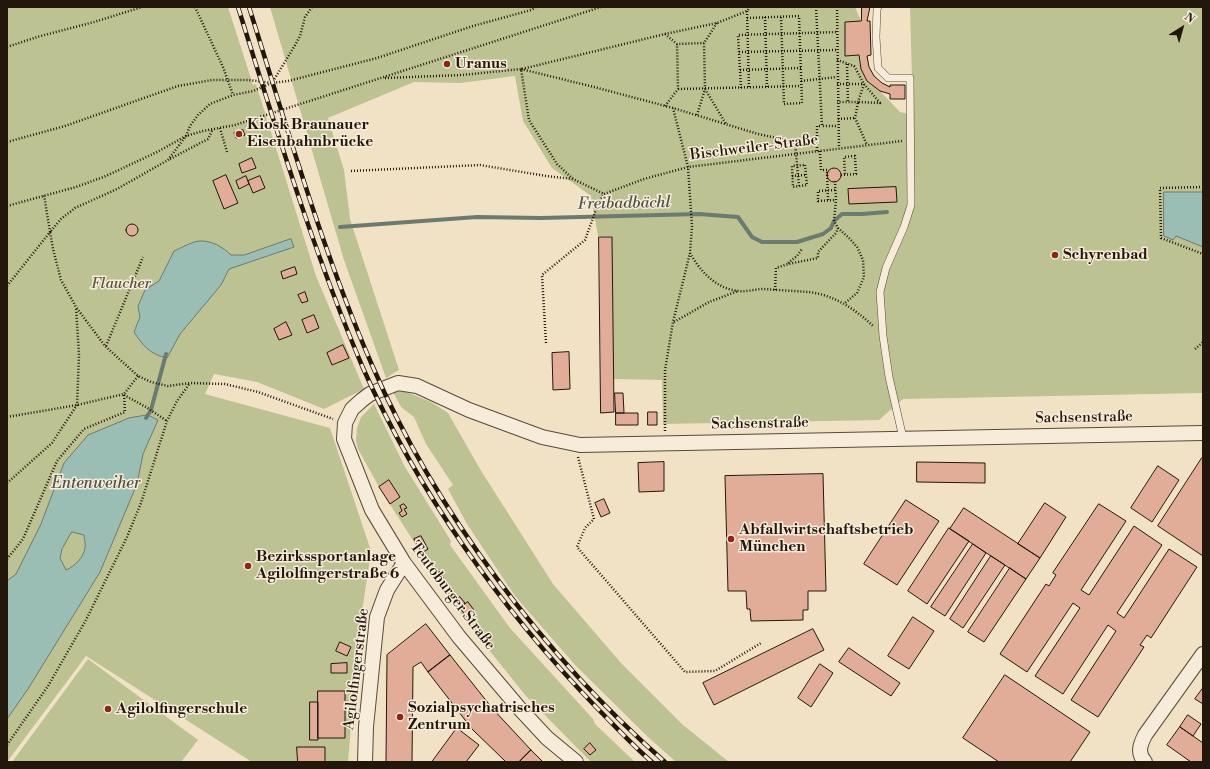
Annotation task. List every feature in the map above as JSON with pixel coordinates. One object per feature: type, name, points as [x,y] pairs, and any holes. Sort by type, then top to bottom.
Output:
[{"type":"street","name":"Sachsenstraße","points":[[344,423],[352,409],[370,394],[398,383],[417,386],[469,410],[542,437],[580,445],[1203,433]]},
{"type":"street","name":"Teutoburger Straße","points":[[344,423],[344,440],[372,510],[404,563],[459,637],[520,709],[547,738],[576,762]]},
{"type":"street","name":"Agilolfingerstraße","points":[[365,762],[366,727],[377,617],[387,590],[404,563]]},
{"type":"street","points":[[1145,762],[1142,758],[1140,746],[1145,735],[1203,654]]},
{"type":"lane","points":[[878,7],[876,37],[878,68],[888,78],[910,78],[911,205],[904,227],[886,268],[880,292],[883,336],[889,377],[904,438]]},
{"type":"path","points":[[7,48],[37,37],[94,22],[142,7]]},
{"type":"path","points":[[195,7],[228,80],[233,95]]},
{"type":"path","points":[[168,160],[186,136],[190,126],[203,109],[210,104],[233,95],[253,91],[272,83],[294,48],[300,36],[305,17],[312,7]]},
{"type":"path","points":[[7,142],[65,126],[178,86],[212,80],[249,80],[272,83],[288,81],[377,58],[474,26],[531,10],[536,7]]},
{"type":"path","points":[[7,206],[76,187],[106,176],[157,152],[186,136],[235,125],[601,7]]},
{"type":"path","points":[[382,78],[462,75],[521,70],[665,34],[717,23],[747,11],[750,7]]},
{"type":"path","points":[[816,7],[822,126]]},
{"type":"path","points":[[837,7],[839,148]]},
{"type":"path","points":[[747,11],[749,88]]},
{"type":"path","points":[[747,18],[799,16],[802,103],[784,104],[781,17]]},
{"type":"path","points":[[765,17],[767,87]]},
{"type":"path","points":[[697,115],[705,89],[704,43],[717,23]]},
{"type":"path","points":[[741,88],[738,35],[837,32]]},
{"type":"path","points":[[665,34],[677,44],[704,43]]},
{"type":"path","points":[[665,106],[678,89],[677,44]]},
{"type":"path","points":[[739,52],[837,50]]},
{"type":"path","points":[[837,60],[854,66],[864,84],[880,103],[838,102]]},
{"type":"path","points":[[847,64],[848,102]]},
{"type":"path","points":[[740,70],[801,68]]},
{"type":"path","points":[[521,70],[594,87],[673,108],[726,125],[795,142],[799,186]]},
{"type":"path","points":[[521,70],[529,120],[557,164],[574,179],[604,194],[585,240],[542,275],[546,343]]},
{"type":"path","points":[[801,81],[837,77]]},
{"type":"path","points":[[837,84],[864,84]]},
{"type":"path","points":[[864,84],[855,118],[867,145]]},
{"type":"path","points":[[678,89],[801,86]]},
{"type":"path","points":[[705,89],[726,125]]},
{"type":"path","points":[[665,443],[665,370],[673,322],[690,253],[692,226],[688,167],[673,108]]},
{"type":"path","points":[[838,119],[855,118]]},
{"type":"path","points":[[828,200],[827,170],[821,170],[816,126],[838,126]]},
{"type":"path","points":[[220,128],[227,152]]},
{"type":"path","points":[[7,286],[61,219],[75,208],[118,189],[208,139],[213,129]]},
{"type":"path","name":"Bischweiler-Straße","points":[[604,194],[644,179],[688,167],[839,148],[910,141]]},
{"type":"path","points":[[841,175],[845,175],[856,174],[855,156],[844,157],[845,175]]},
{"type":"path","points":[[351,171],[480,165],[574,179]]},
{"type":"path","points":[[805,165],[807,185],[793,186],[792,166],[798,166],[805,165]]},
{"type":"path","points":[[792,176],[806,175]]},
{"type":"path","points":[[835,181],[836,200],[834,221],[838,228],[856,247],[862,260],[864,277],[858,293],[845,303]]},
{"type":"path","points":[[1203,187],[1160,188],[1161,238],[1203,254]]},
{"type":"path","points":[[835,190],[818,191],[818,201],[836,200]]},
{"type":"path","points":[[44,195],[53,249],[61,280],[76,307],[106,346],[138,376],[151,382],[168,386],[190,383],[225,384],[258,392],[344,423]]},
{"type":"path","points":[[775,290],[776,268],[818,258],[818,252],[836,233],[838,228]]},
{"type":"path","points":[[788,264],[802,249]]},
{"type":"path","points":[[690,253],[709,279],[725,287],[738,291]]},
{"type":"path","points":[[106,346],[143,257]]},
{"type":"path","points":[[673,322],[709,302],[738,291],[762,289],[810,292],[845,303],[883,336]]},
{"type":"path","points":[[7,483],[52,443],[77,405],[79,355],[76,307]]},
{"type":"path","points":[[1195,349],[1203,342]]},
{"type":"path","points":[[7,417],[77,405],[124,394],[138,376]]},
{"type":"path","points":[[7,745],[48,686],[93,606],[127,537],[138,510],[167,421],[177,401],[188,388],[190,383]]},
{"type":"path","points":[[124,394],[167,421]]},
{"type":"path","points":[[7,559],[23,539],[57,461],[84,429],[126,412],[124,394]]},
{"type":"path","points":[[580,445],[577,454],[594,519],[586,528],[577,547],[685,672],[716,671],[760,644]]},
{"type":"green space","name":"Flaucher","points":[[7,7],[228,7],[253,85],[256,84],[316,276],[364,389],[324,409],[257,382],[214,374],[205,394],[330,428],[371,551],[359,632],[348,762],[252,762],[86,656],[7,762]],"holes":[[[294,247],[237,266],[233,255],[244,255]]]},
{"type":"green space","points":[[270,7],[855,7],[861,21],[845,22],[845,56],[859,55],[861,69],[867,81],[880,91],[900,112],[913,115],[910,7],[1203,7],[1203,393],[903,399],[879,420],[663,424],[662,380],[613,379],[612,236],[598,236],[591,196],[552,168],[523,121],[515,76],[460,83],[414,82],[328,118],[344,170],[350,219],[399,370],[386,378],[344,260]]},
{"type":"green space","points":[[404,391],[431,402],[448,413],[480,469],[553,584],[621,663],[683,725],[729,762],[676,762],[649,738],[576,666],[515,596],[467,524],[448,489],[453,485],[426,444],[414,417],[401,407],[393,392]]},
{"type":"green space","points":[[374,404],[405,467],[451,541],[450,545],[510,628],[593,719],[595,724],[635,762],[591,762],[526,696],[472,629],[447,594],[379,487],[358,449],[356,441],[357,428],[361,417]]},
{"type":"green space","name":"Agilolfingerschule","points":[[88,659],[198,740],[181,762],[12,762]]},
{"type":"water","points":[[1164,192],[1203,192],[1203,247],[1176,236],[1173,240],[1164,236]]},
{"type":"water","points":[[291,239],[294,247],[229,269],[221,285],[180,334],[167,358],[161,357],[148,349],[134,332],[140,317],[138,306],[145,290],[159,281],[174,251],[193,243],[203,241],[224,249],[231,255],[244,255]]},
{"type":"water","name":"Entenweiher","points":[[148,415],[158,420],[143,454],[137,484],[100,572],[28,689],[7,719],[7,581],[16,574],[41,524],[64,463],[88,435],[129,418]],"holes":[[[72,532],[84,535],[85,546],[83,555],[75,564],[66,570],[60,558],[62,549]]]},
{"type":"building","points":[[862,7],[870,7],[867,21],[870,21],[871,55],[867,56],[869,67],[874,76],[882,83],[890,87],[890,85],[905,85],[905,99],[890,99],[890,94],[880,91],[867,81],[861,69],[859,55],[845,56],[845,22],[861,21]]},
{"type":"building","name":"Kiosk Braunauer Eisenbahnbrücke","points":[[243,130],[245,135],[236,138],[234,133]]},
{"type":"building","points":[[252,158],[256,168],[242,173],[239,164]]},
{"type":"building","points":[[834,168],[839,170],[841,175],[839,180],[834,182],[829,180],[827,175],[829,170]]},
{"type":"building","points":[[226,175],[238,203],[224,209],[213,181]]},
{"type":"building","points":[[246,176],[249,184],[239,189],[236,181]]},
{"type":"building","points":[[260,176],[265,188],[253,193],[248,181]]},
{"type":"building","points":[[896,187],[897,202],[849,204],[848,189]]},
{"type":"building","points":[[132,224],[136,226],[138,230],[136,234],[132,236],[128,234],[126,230],[128,226]]},
{"type":"building","points":[[599,237],[612,237],[614,412],[601,413]]},
{"type":"building","points":[[295,267],[297,274],[283,279],[281,272]]},
{"type":"building","points":[[305,292],[308,301],[302,303],[298,295]]},
{"type":"building","points":[[314,315],[319,328],[307,333],[302,320]]},
{"type":"building","points":[[286,322],[292,335],[279,340],[274,329]]},
{"type":"building","points":[[343,345],[349,358],[332,365],[327,353]]},
{"type":"building","points":[[569,352],[570,389],[553,390],[552,353]]},
{"type":"building","points":[[615,393],[623,393],[624,413],[616,413]]},
{"type":"building","points":[[648,412],[657,412],[657,425],[648,425]]},
{"type":"building","points":[[616,413],[638,413],[638,425],[616,425]]},
{"type":"building","points":[[1202,458],[1203,459],[1203,556],[1158,526]]},
{"type":"building","points":[[664,462],[664,491],[639,492],[638,463]]},
{"type":"building","points":[[917,462],[985,463],[985,483],[917,482]]},
{"type":"building","points":[[1158,466],[1179,480],[1152,522],[1131,508]]},
{"type":"building","points":[[823,474],[826,591],[808,591],[808,610],[803,610],[803,620],[751,621],[750,609],[747,609],[746,591],[728,591],[725,476]]},
{"type":"building","points":[[389,480],[400,497],[390,504],[379,487]]},
{"type":"building","points":[[604,499],[610,513],[601,517],[595,503]]},
{"type":"building","points":[[906,500],[939,521],[897,585],[864,564]]},
{"type":"building","points":[[1045,503],[1066,517],[1040,558],[1018,544]]},
{"type":"building","points":[[404,504],[407,508],[404,509],[407,514],[402,517],[399,513],[402,511],[400,506]]},
{"type":"building","points":[[1099,504],[1126,521],[1081,590],[1089,595],[1134,526],[1162,545],[1117,613],[1124,618],[1169,549],[1197,567],[1151,638],[1147,635],[1140,645],[1144,647],[1098,717],[1071,700],[1116,631],[1108,625],[1063,694],[1035,676],[1080,608],[1073,603],[1027,672],[1000,654],[1046,584],[1049,586],[1056,575],[1053,573]]},
{"type":"building","points":[[964,508],[1040,558],[1026,579],[950,529]]},
{"type":"building","points":[[949,528],[969,541],[927,604],[908,591]]},
{"type":"building","points":[[421,536],[428,549],[422,553],[414,539]]},
{"type":"building","points":[[973,544],[986,553],[945,616],[931,607]]},
{"type":"building","points":[[991,556],[1005,565],[963,628],[950,619]]},
{"type":"building","points":[[1010,568],[1026,579],[984,642],[968,632]]},
{"type":"building","points":[[440,572],[444,579],[440,582],[435,574]]},
{"type":"building","points":[[460,597],[465,603],[460,606],[455,601]]},
{"type":"building","points":[[468,602],[474,610],[466,616],[460,608]]},
{"type":"building","points":[[913,617],[934,631],[909,669],[888,656]]},
{"type":"building","name":"Sozialpsychatrisches Zentrum","points":[[426,624],[450,655],[428,672],[421,662],[413,667],[412,762],[386,762],[387,655]]},
{"type":"building","points":[[813,629],[824,650],[714,705],[703,683]]},
{"type":"building","points":[[340,642],[351,647],[347,656],[336,651]]},
{"type":"building","points":[[849,648],[900,683],[891,696],[839,662]]},
{"type":"building","points":[[450,655],[492,708],[531,750],[519,762],[506,762],[472,729],[428,672]]},
{"type":"building","points":[[347,663],[347,673],[331,673],[331,664]]},
{"type":"building","points":[[820,664],[833,673],[811,707],[798,698]]},
{"type":"building","points":[[1005,675],[1090,732],[1070,762],[999,762],[963,738]]},
{"type":"building","points":[[1203,688],[1203,704],[1195,699]]},
{"type":"building","points":[[318,691],[345,691],[345,738],[318,738]]},
{"type":"building","points":[[310,702],[318,702],[318,740],[310,740]]},
{"type":"building","points":[[1188,715],[1201,724],[1193,736],[1180,727]]},
{"type":"building","points":[[1180,727],[1203,743],[1203,762],[1191,762],[1167,745]]},
{"type":"building","points":[[457,728],[479,745],[466,762],[432,762]]},
{"type":"building","points":[[590,743],[596,750],[590,755],[584,749]]},
{"type":"building","points":[[297,747],[325,747],[325,762],[298,762]]},
{"type":"building","points":[[531,750],[543,762],[519,762]]},
{"type":"waterway","name":"Freibadbächl","points":[[340,227],[477,217],[541,218],[699,214],[738,217],[752,237],[762,242],[797,242],[823,234],[831,228],[834,221],[842,214],[887,212]]},
{"type":"waterway","points":[[146,418],[151,410],[166,354]]},
{"type":"railway","points":[[238,7],[311,234],[363,368],[409,460],[464,547],[527,630],[596,707],[652,762]]},
{"type":"railway","points":[[249,7],[291,143],[321,233],[354,322],[398,420],[427,474],[497,579],[536,629],[577,676],[621,721],[665,762]]},
{"type":"place","name":"Uranus","points":[[447,64]]},
{"type":"place","name":"Kiosk Braunauer Eisenbahnbrücke","points":[[239,134]]},
{"type":"place","name":"Schyrenbad","points":[[1055,255]]},
{"type":"place","name":"Abfallwirtschaftsbetrieb München","points":[[731,539]]},
{"type":"place","name":"Bezirkssportanlage Agilolfingerstraße 6","points":[[248,566]]},
{"type":"place","name":"Agilolfingerschule","points":[[108,709]]},
{"type":"place","name":"Sozialpsychatrisches Zentrum","points":[[400,717]]}]
